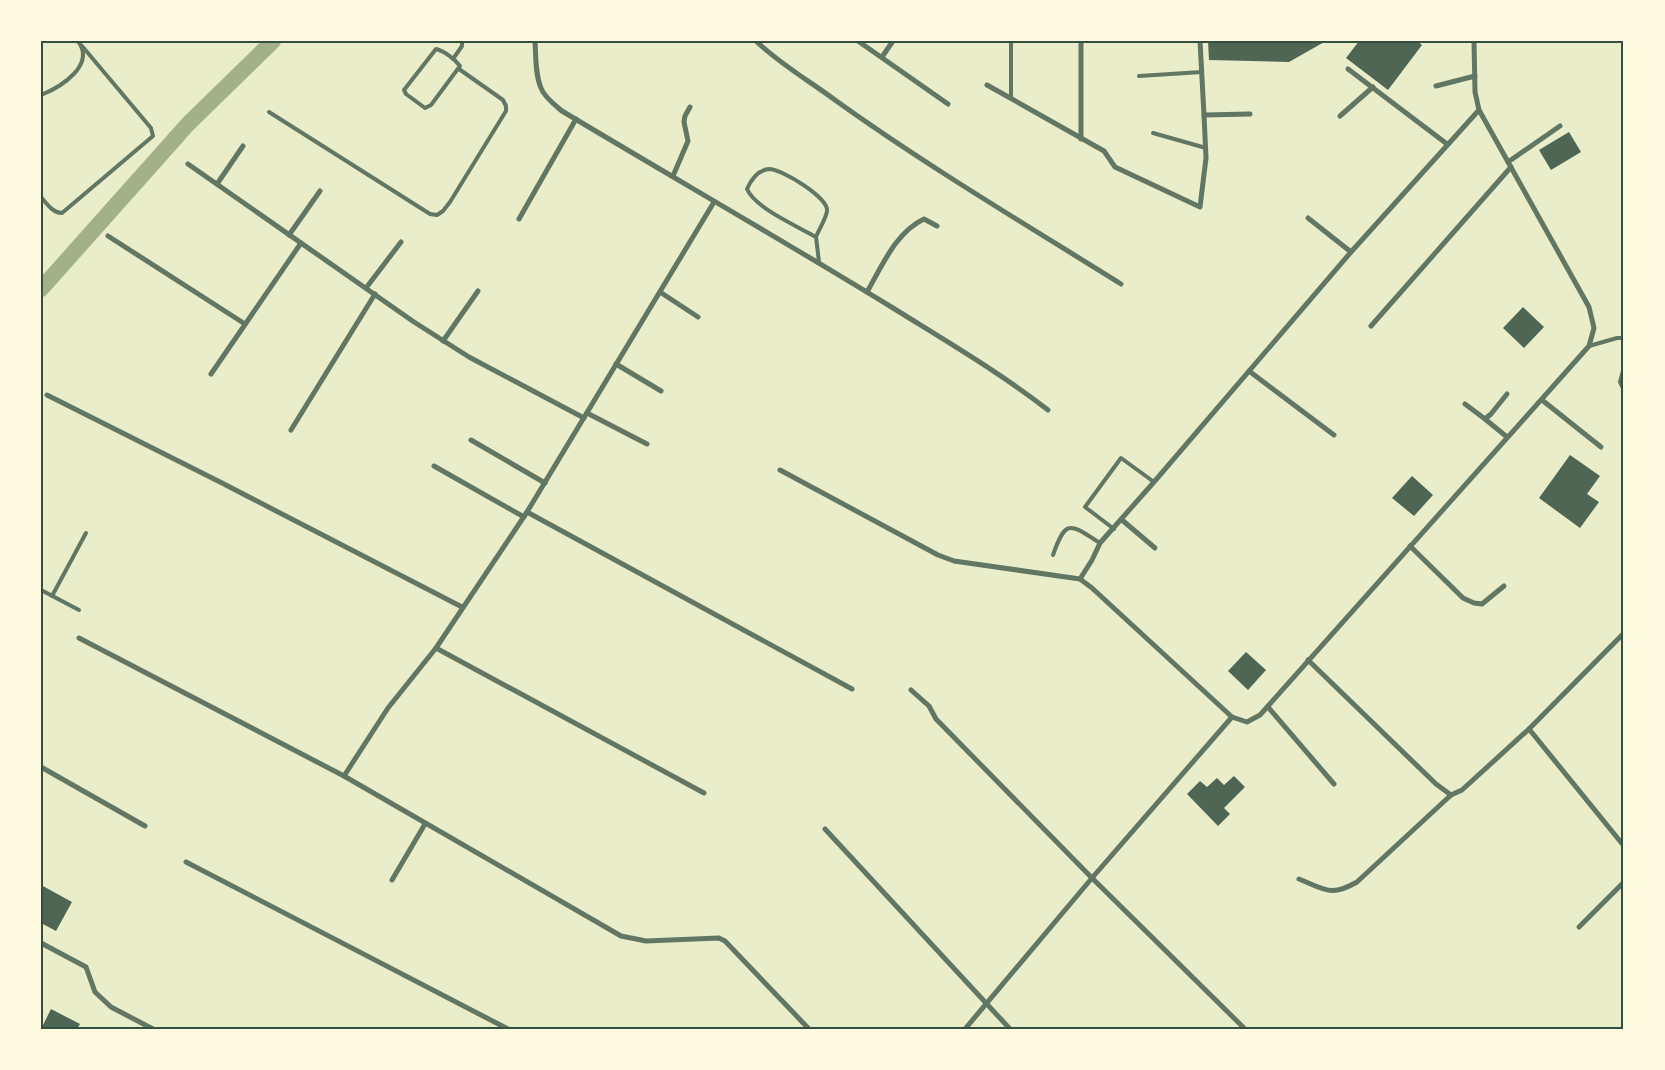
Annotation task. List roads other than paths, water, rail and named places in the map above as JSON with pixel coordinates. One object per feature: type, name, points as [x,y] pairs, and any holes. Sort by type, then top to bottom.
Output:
[{"type":"street","points":[[535,41],[536,64],[541,89],[562,111],[819,262],[1004,377],[1048,410]]},
{"type":"street","points":[[756,41],[773,58],[882,134],[1121,284]]},
{"type":"street","points":[[858,41],[948,104]]},
{"type":"street","points":[[882,57],[893,41]]},
{"type":"street","points":[[1081,41],[1081,139]]},
{"type":"street","points":[[987,85],[1104,151],[1115,167],[1200,207],[1206,158],[1200,41]]},
{"type":"street","points":[[780,470],[938,555],[954,561],[1080,579],[1232,717],[1247,722],[1260,715],[1589,346],[1594,328],[1589,307],[1479,110],[1475,92],[1474,41]]},
{"type":"street","points":[[1348,69],[1447,144]]},
{"type":"street","points":[[1436,86],[1475,76]]},
{"type":"street","points":[[1340,116],[1373,87]]},
{"type":"street","points":[[673,176],[688,141],[684,122],[690,107]]},
{"type":"street","points":[[1080,579],[1100,543],[1122,520],[1351,252],[1479,110]]},
{"type":"street","points":[[1204,115],[1250,114]]},
{"type":"street","points":[[519,219],[576,119]]},
{"type":"street","points":[[1371,326],[1510,165],[1560,126]]},
{"type":"street","points":[[217,184],[243,146]]},
{"type":"street","points":[[188,164],[443,341],[469,357],[584,418]]},
{"type":"street","points":[[289,235],[320,191]]},
{"type":"street","points":[[344,776],[388,708],[436,648],[526,515],[714,202]]},
{"type":"street","points":[[1308,218],[1351,252]]},
{"type":"street","points":[[867,292],[898,240],[914,223],[924,219],[937,226]]},
{"type":"street","points":[[108,236],[245,324]]},
{"type":"street","points":[[366,288],[401,242]]},
{"type":"street","points":[[211,374],[301,243]]},
{"type":"street","points":[[443,341],[478,292]]},
{"type":"street","points":[[660,292],[698,317]]},
{"type":"street","points":[[291,430],[375,294]]},
{"type":"street","points":[[616,364],[661,391]]},
{"type":"street","points":[[1249,371],[1334,435]]},
{"type":"street","points":[[1485,419],[1507,394]]},
{"type":"street","points":[[47,395],[462,607]]},
{"type":"street","points":[[1542,400],[1601,447]]},
{"type":"street","points":[[1465,404],[1507,438]]},
{"type":"street","points":[[587,413],[646,444]]},
{"type":"street","points":[[472,440],[545,483]]},
{"type":"street","points":[[434,466],[852,690]]},
{"type":"street","points":[[1122,520],[1155,548]]},
{"type":"street","points":[[1410,546],[1463,598],[1474,603],[1482,604],[1504,586]]},
{"type":"street","points":[[1299,879],[1332,892],[1344,890],[1357,882],[1451,795],[1462,790],[1529,729],[1624,633]]},
{"type":"street","points":[[79,638],[344,776],[621,936],[646,941],[719,938],[725,940],[809,1029]]},
{"type":"street","points":[[436,648],[704,794]]},
{"type":"street","points":[[1308,660],[1436,784],[1451,795]]},
{"type":"street","points":[[911,690],[929,706],[936,719],[1092,878],[1245,1029]]},
{"type":"street","points":[[1268,707],[1334,784]]},
{"type":"street","points":[[966,1029],[1092,878],[1232,717]]},
{"type":"street","points":[[1529,729],[1624,846]]},
{"type":"street","points":[[41,766],[145,826]]},
{"type":"street","points":[[392,880],[425,824]]},
{"type":"street","points":[[825,828],[1010,1029]]},
{"type":"street","points":[[186,862],[508,1029]]},
{"type":"street","points":[[1579,927],[1624,882]]},
{"type":"street","points":[[41,944],[86,967],[95,992],[110,1007],[153,1029]]},
{"type":"lane","points":[[41,197],[53,210],[58,213],[62,212],[152,136],[151,128],[78,41]]},
{"type":"lane","points":[[453,59],[462,46],[462,41]]},
{"type":"lane","points":[[1010,97],[1011,41]]},
{"type":"lane","points":[[41,95],[76,72],[84,54],[82,46]]},
{"type":"lane","points":[[434,50],[440,50],[453,59],[460,65],[459,69],[427,108],[404,92],[406,85],[434,50]]},
{"type":"lane","points":[[269,112],[430,214],[437,215],[450,202],[506,111],[503,100],[459,69]]},
{"type":"lane","points":[[1139,76],[1202,72]]},
{"type":"lane","points":[[1153,133],[1206,148]]},
{"type":"lane","points":[[816,236],[760,205],[750,196],[747,189],[752,179],[761,171],[769,169],[778,170],[818,195],[825,203],[827,211],[816,236],[819,262]]},
{"type":"lane","points":[[1589,346],[1617,338],[1624,338]]},
{"type":"lane","points":[[1624,367],[1621,372],[1620,382],[1624,390]]},
{"type":"lane","points":[[1114,529],[1085,508],[1121,458],[1154,482]]},
{"type":"lane","points":[[1053,555],[1060,536],[1070,528],[1079,530],[1100,543]]},
{"type":"lane","points":[[52,596],[86,533]]},
{"type":"lane","points":[[41,590],[79,610]]},
{"type":"waterway","points":[[41,289],[188,124],[273,41]]}]
